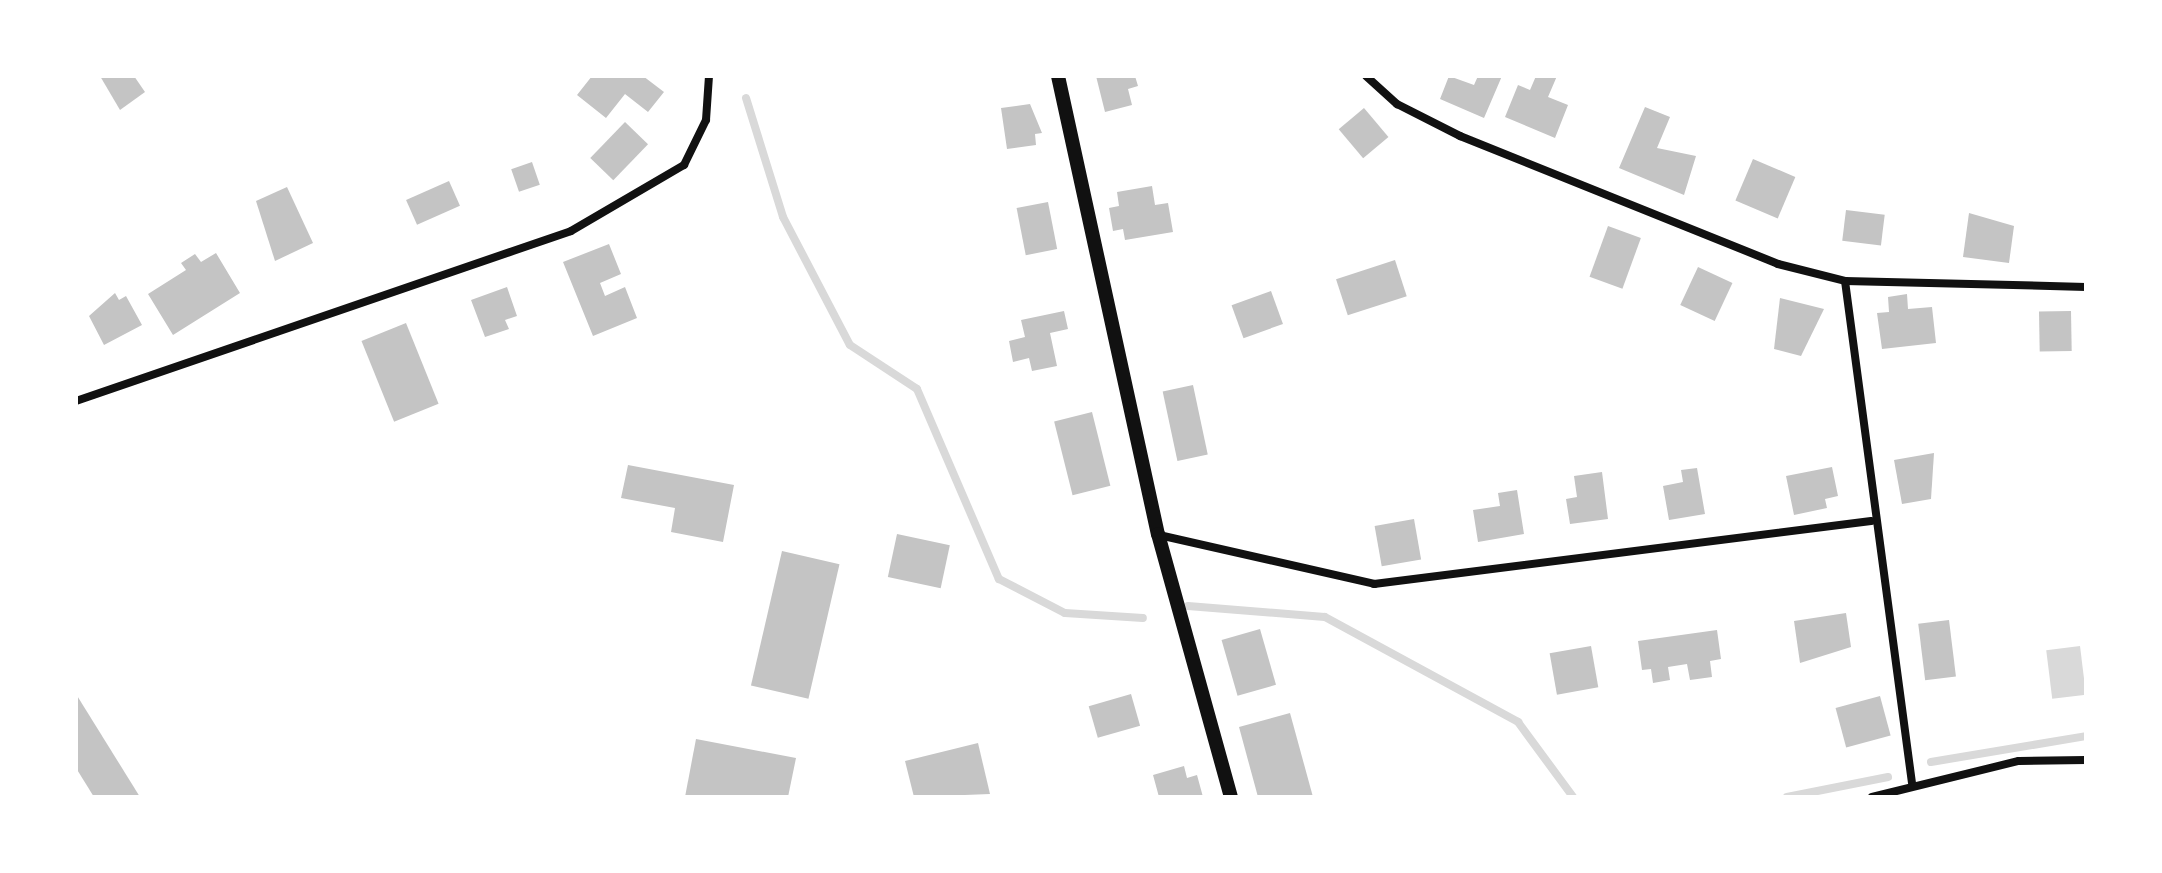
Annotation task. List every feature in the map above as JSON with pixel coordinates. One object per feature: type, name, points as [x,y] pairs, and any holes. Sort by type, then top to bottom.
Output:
[{"type":"street","points":[[76,401],[571,231],[684,165],[706,120],[709,76]]},
{"type":"street","points":[[1058,76],[1158,534],[1231,797]]},
{"type":"street","points":[[1366,76],[1397,104],[1460,136],[1778,264],[1845,281],[2086,287]]},
{"type":"street","points":[[1845,281],[1871,521],[1912,783]]},
{"type":"street","points":[[1158,534],[1374,584],[1871,521]]},
{"type":"street","points":[[1872,797],[1912,783],[2019,761],[2086,760]]},
{"type":"shaded area","points":[[2080,646],[2086,695],[2052,699],[2046,650]]},
{"type":"building","points":[[100,76],[134,76],[145,92],[120,110]]},
{"type":"building","points":[[592,76],[643,76],[664,92],[648,112],[625,94],[606,118],[577,95]]},
{"type":"building","points":[[1096,76],[1135,76],[1138,86],[1128,89],[1132,105],[1105,112]]},
{"type":"building","points":[[1449,76],[1474,85],[1478,76],[1502,76],[1484,118],[1440,99]]},
{"type":"building","points":[[1536,76],[1557,76],[1548,97],[1568,105],[1555,138],[1505,117],[1518,85],[1530,90]]},
{"type":"building","points":[[1030,104],[1042,133],[1035,134],[1036,145],[1007,149],[1001,108]]},
{"type":"building","points":[[1645,107],[1670,117],[1657,148],[1696,156],[1684,195],[1619,168]]},
{"type":"building","points":[[1364,108],[1388,137],[1363,158],[1339,129]]},
{"type":"building","points":[[625,122],[648,144],[613,180],[590,158]]},
{"type":"building","points":[[1753,159],[1795,177],[1778,218],[1735,200]]},
{"type":"building","points":[[532,162],[540,185],[519,192],[511,169]]},
{"type":"building","points":[[449,181],[460,206],[417,225],[406,200]]},
{"type":"building","points":[[1152,186],[1155,205],[1168,203],[1173,232],[1125,240],[1123,229],[1113,231],[1109,208],[1119,206],[1117,192]]},
{"type":"building","points":[[287,187],[313,243],[275,261],[256,201]]},
{"type":"building","points":[[1048,202],[1057,249],[1026,255],[1017,208]]},
{"type":"building","points":[[1846,210],[1885,215],[1881,246],[1842,241]]},
{"type":"building","points":[[1969,213],[2014,226],[2009,263],[1963,257]]},
{"type":"building","points":[[1608,226],[1641,238],[1622,289],[1590,277]]},
{"type":"building","points":[[609,244],[621,274],[600,283],[605,296],[625,287],[637,318],[593,336],[563,262]]},
{"type":"building","points":[[216,253],[240,293],[173,335],[148,294],[186,270],[181,263],[195,254],[201,262]]},
{"type":"building","points":[[1395,260],[1407,296],[1348,315],[1336,279]]},
{"type":"building","points":[[1698,267],[1732,283],[1715,321],[1680,305]]},
{"type":"building","points":[[507,287],[517,316],[505,320],[509,329],[485,337],[471,300]]},
{"type":"building","points":[[1271,291],[1283,324],[1244,338],[1232,305]]},
{"type":"building","points":[[115,293],[119,300],[126,296],[142,325],[104,345],[89,316]]},
{"type":"building","points":[[1907,294],[1908,309],[1932,307],[1936,343],[1882,349],[1877,313],[1889,312],[1888,297]]},
{"type":"building","points":[[1780,298],[1824,309],[1801,356],[1774,349]]},
{"type":"building","points":[[1064,311],[1068,329],[1050,333],[1057,366],[1032,371],[1029,358],[1013,362],[1009,341],[1025,337],[1021,320]]},
{"type":"building","points":[[2071,311],[2072,351],[2040,352],[2039,312]]},
{"type":"building","points":[[406,323],[439,404],[394,422],[361,341]]},
{"type":"building","points":[[1193,385],[1208,454],[1177,461],[1163,391]]},
{"type":"building","points":[[1092,412],[1110,486],[1073,495],[1054,421]]},
{"type":"building","points":[[1934,453],[1931,499],[1902,504],[1894,460]]},
{"type":"building","points":[[628,465],[734,485],[723,542],[671,532],[675,508],[621,498]]},
{"type":"building","points":[[1832,467],[1838,496],[1825,499],[1827,508],[1794,515],[1786,476]]},
{"type":"building","points":[[1697,468],[1705,514],[1669,520],[1663,486],[1683,482],[1681,470]]},
{"type":"building","points":[[1602,472],[1608,519],[1570,524],[1566,499],[1577,497],[1574,476]]},
{"type":"building","points":[[1517,490],[1524,534],[1478,542],[1473,510],[1500,506],[1498,493]]},
{"type":"building","points":[[1414,519],[1421,559],[1382,566],[1375,526]]},
{"type":"building","points":[[897,534],[950,545],[941,588],[888,577]]},
{"type":"building","points":[[782,551],[839,564],[808,699],[751,685]]},
{"type":"building","points":[[1846,613],[1851,647],[1800,663],[1794,621]]},
{"type":"building","points":[[1949,620],[1956,677],[1925,680],[1918,624]]},
{"type":"building","points":[[1260,629],[1276,685],[1238,696],[1222,640]]},
{"type":"building","points":[[1717,630],[1721,659],[1710,661],[1712,677],[1690,680],[1687,664],[1668,667],[1670,680],[1653,683],[1651,669],[1642,670],[1638,641]]},
{"type":"building","points":[[1591,646],[1598,687],[1557,695],[1550,653]]},
{"type":"building","points":[[76,694],[140,797],[94,797],[76,768]]},
{"type":"building","points":[[1131,694],[1140,726],[1098,738],[1089,706]]},
{"type":"building","points":[[1880,696],[1891,736],[1846,748],[1836,708]]},
{"type":"building","points":[[1290,713],[1313,797],[1258,797],[1239,727]]},
{"type":"building","points":[[696,739],[796,758],[788,797],[685,797]]},
{"type":"building","points":[[978,743],[990,794],[914,797],[905,761]]},
{"type":"building","points":[[1184,766],[1187,778],[1197,775],[1203,797],[1159,797],[1153,775]]},
{"type":"waterway","points":[[746,98],[783,217],[850,345],[917,389],[999,579],[1065,613],[1143,618]]},
{"type":"waterway","points":[[1188,606],[1325,617],[1518,722],[1573,797]]},
{"type":"waterway","points":[[1931,762],[2086,736]]},
{"type":"waterway","points":[[1787,797],[1888,777]]}]
